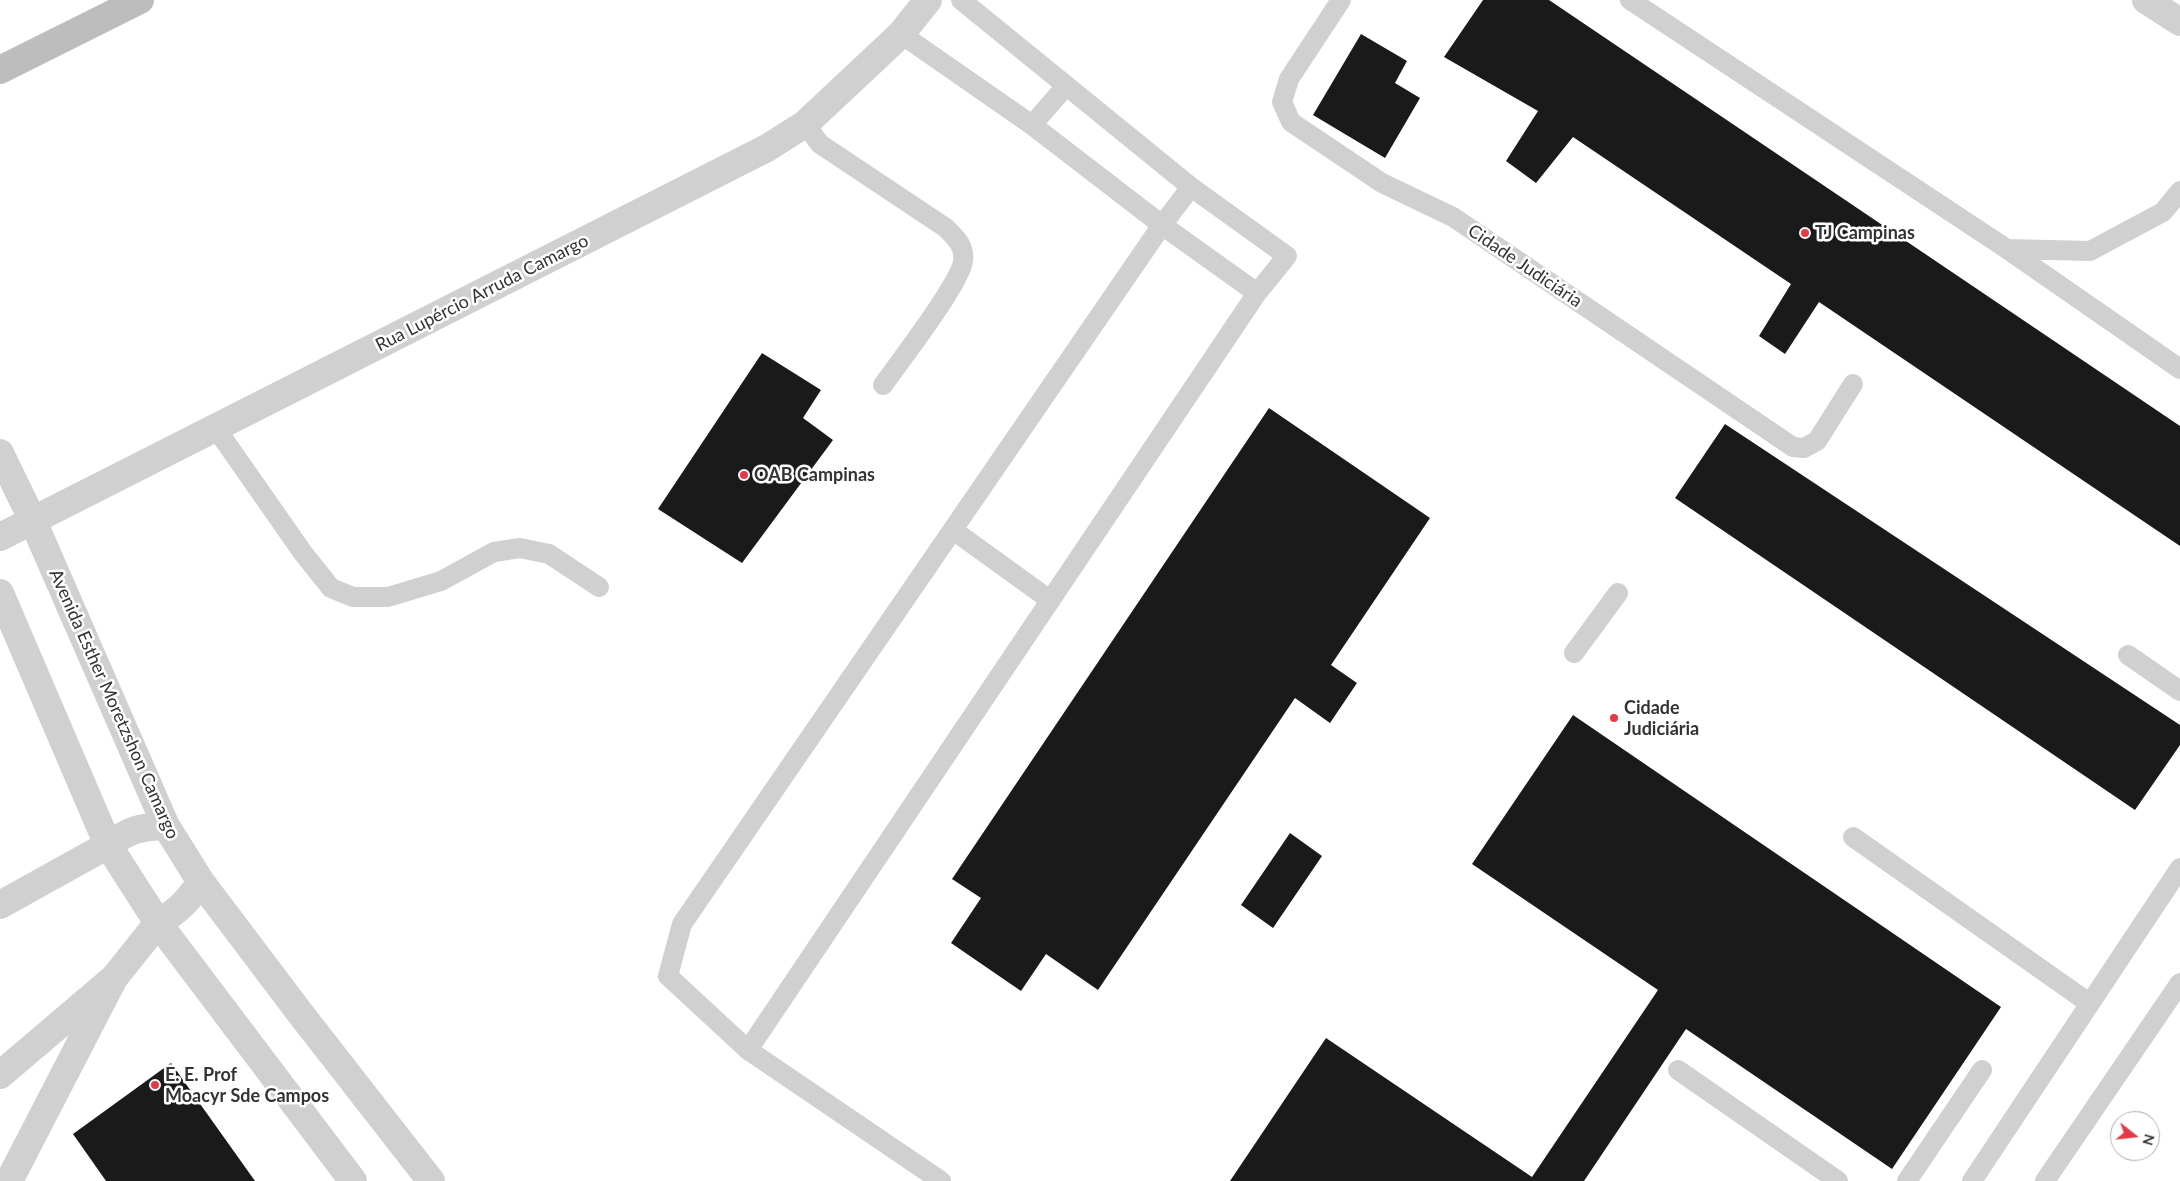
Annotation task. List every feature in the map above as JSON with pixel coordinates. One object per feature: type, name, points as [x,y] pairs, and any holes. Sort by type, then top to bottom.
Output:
[{"type":"main road","points":[[0,70],[140,0]]},
{"type":"street","name":"Rua Lupércio Arruda Camargo","points":[[0,537],[767,148],[805,124],[900,34],[928,0]]},
{"type":"street","points":[[2146,0],[2180,22]]},
{"type":"street","name":"Avenida Esther Moretzshon Camargo","points":[[0,453],[33,521],[166,826],[201,882],[300,1013],[432,1181]]},
{"type":"street","points":[[0,593],[108,845],[158,923],[353,1181]]},
{"type":"street","points":[[0,905],[108,845],[125,833],[142,827],[166,826]]},
{"type":"street","points":[[0,1075],[114,978],[158,923],[174,914],[187,902],[201,882]]},
{"type":"street","points":[[0,1176],[8,1181],[114,978]]},
{"type":"lane","points":[[748,1050],[1257,292],[1287,256],[1191,187],[961,0]]},
{"type":"lane","name":"Cidade Judiciária","points":[[1341,0],[1289,80],[1282,102],[1290,122],[1382,183],[1453,217],[1793,447],[1804,448],[1817,440],[1853,384]]},
{"type":"lane","points":[[1630,0],[2006,249],[2180,369]]},
{"type":"lane","points":[[900,34],[1032,125],[1162,224],[1257,292]]},
{"type":"lane","points":[[1032,125],[1066,86]]},
{"type":"lane","points":[[805,124],[820,144],[946,228],[962,244],[963,262],[954,283],[883,385]]},
{"type":"lane","points":[[941,1181],[748,1050],[668,976],[682,924],[1162,224],[1191,187]]},
{"type":"lane","points":[[2006,249],[2090,251],[2163,212],[2180,191]]},
{"type":"lane","points":[[215,428],[303,553],[331,588],[352,597],[388,597],[441,581],[494,552],[520,548],[549,554],[599,587]]},
{"type":"lane","points":[[953,530],[1050,600]]},
{"type":"lane","points":[[1574,653],[1618,593]]},
{"type":"lane","points":[[2128,655],[2180,691]]},
{"type":"lane","points":[[1853,838],[2089,1003]]},
{"type":"lane","points":[[1972,1181],[2180,868]]},
{"type":"lane","points":[[2045,1181],[2180,983]]},
{"type":"lane","points":[[1678,1070],[1838,1181]]},
{"type":"lane","points":[[1907,1181],[1982,1070]]},
{"type":"building","name":"TJ Campinas","points":[[1483,0],[1549,0],[2180,426],[2180,546],[1819,302],[1785,354],[1759,336],[1791,284],[1573,137],[1536,183],[1506,161],[1538,111],[1444,57]]},
{"type":"building","points":[[1361,34],[1407,61],[1395,83],[1420,98],[1385,158],[1313,115]]},
{"type":"building","name":"OAB Campinas","points":[[762,353],[821,390],[803,418],[833,440],[742,563],[658,509]]},
{"type":"building","points":[[1269,408],[1430,518],[1331,665],[1357,683],[1330,723],[1295,698],[1098,990],[1046,954],[1021,991],[951,943],[981,898],[952,879]]},
{"type":"building","points":[[1725,424],[2180,725],[2180,745],[2135,810],[1675,498]]},
{"type":"building","points":[[1573,715],[2001,1007],[1892,1169],[1686,1029],[1584,1181],[1230,1181],[1326,1038],[1532,1177],[1658,990],[1472,864]]},
{"type":"building","points":[[1290,833],[1322,856],[1273,928],[1241,905]]},
{"type":"building","points":[[171,1063],[255,1181],[106,1181],[73,1134]]},
{"type":"place","name":"TJ Campinas","points":[[1805,233]]},
{"type":"place","name":"OAB Campinas","points":[[744,475]]},
{"type":"place","name":"Cidade Judiciária","points":[[1614,718]]},
{"type":"place","name":"E. E. Prof Moacyr Sde Campos","points":[[155,1085]]}]
